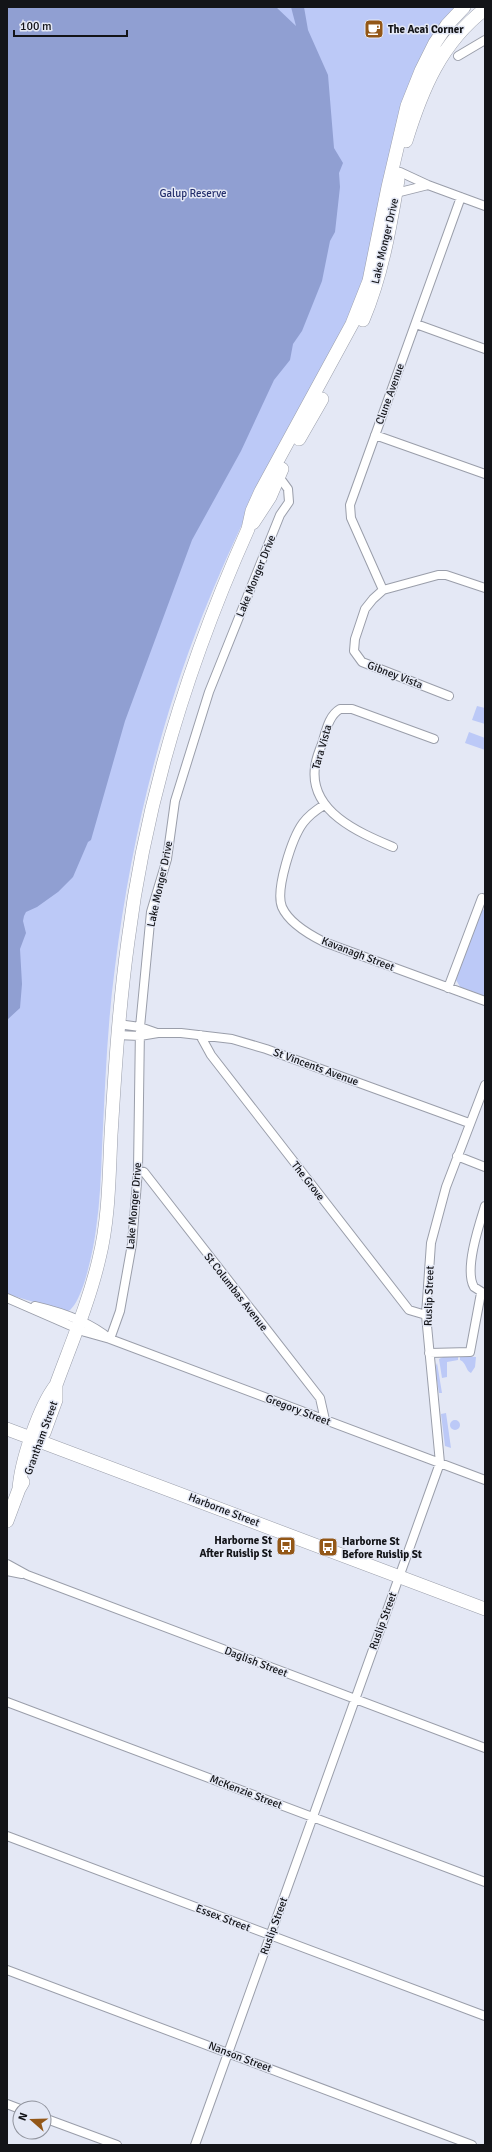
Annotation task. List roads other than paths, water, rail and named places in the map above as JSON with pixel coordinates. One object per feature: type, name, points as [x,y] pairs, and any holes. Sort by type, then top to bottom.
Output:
[{"type":"main road","name":"Lake Monger Drive","points":[[276,473],[352,324],[369,281],[388,187],[407,106],[421,71],[435,43],[447,25],[464,7]]},
{"type":"main road","name":"Lake Monger Drive","points":[[86,1300],[99,1259],[106,1221],[118,1030],[137,881],[152,806],[169,740],[204,634],[248,529],[252,511],[276,473],[361,325],[372,300],[386,250],[400,172],[413,120],[434,67],[459,32],[485,9]]},
{"type":"main road","name":"Grantham Street","points":[[7,1521],[19,1489],[20,1471],[35,1444],[48,1396],[56,1385],[86,1300]]},
{"type":"main road","name":"Harborne Street","points":[[7,1429],[35,1444],[176,1499],[398,1580],[485,1609]]},
{"type":"main road","name":"Harborne Street","points":[[7,1438],[35,1444]]},
{"type":"main road","name":"Harborne Street","points":[[398,1580],[485,1616]]},
{"type":"street","points":[[458,56],[485,40]]},
{"type":"street","points":[[400,172],[428,186],[485,206]]},
{"type":"street","points":[[396,193],[428,186]]},
{"type":"street","name":"Clune Avenue","points":[[383,590],[350,512],[375,435],[461,197]]},
{"type":"street","points":[[416,324],[485,349]]},
{"type":"street","points":[[375,435],[485,474]]},
{"type":"street","name":"Lake Monger Drive","points":[[110,1339],[120,1311],[132,1244],[138,1170],[140,1027],[152,912],[167,859],[175,801],[209,692],[280,515],[290,502],[288,489],[276,473]]},
{"type":"street","points":[[383,590],[438,574],[446,575],[485,588]]},
{"type":"street","name":"Gibney Vista","points":[[383,590],[365,609],[355,639],[354,651],[356,656],[366,664],[449,696]]},
{"type":"street","name":"Tara Vista","points":[[324,805],[315,780],[315,767],[330,719],[337,711],[346,708],[352,709],[434,739]]},
{"type":"street","points":[[324,805],[355,830],[393,847]]},
{"type":"street","name":"Kavanagh Street","points":[[324,805],[307,817],[296,836],[280,888],[280,900],[284,910],[307,932],[324,942],[485,1001]]},
{"type":"street","points":[[448,988],[482,898]]},
{"type":"street","name":"St Vincents Avenue","points":[[118,1030],[140,1027],[158,1033]]},
{"type":"street","name":"St Vincents Avenue","points":[[118,1030],[140,1036],[158,1033],[200,1035],[232,1039],[266,1049],[469,1123]]},
{"type":"street","name":"The Grove","points":[[200,1035],[210,1055],[408,1310],[426,1314]]},
{"type":"street","name":"Ruslip Street","points":[[195,2145],[440,1463],[426,1314],[431,1243],[456,1156],[485,1084]]},
{"type":"street","points":[[456,1156],[485,1167]]},
{"type":"street","name":"St Columbas Avenue","points":[[138,1170],[144,1172],[320,1398],[324,1420]]},
{"type":"street","points":[[429,1353],[470,1352],[483,1293],[472,1284],[471,1273],[479,1227],[485,1206]]},
{"type":"street","name":"Gregory Street","points":[[7,1298],[28,1306],[34,1310],[78,1324],[95,1336],[110,1339],[485,1480]]},
{"type":"street","name":"Daglish Street","points":[[7,1564],[27,1575],[485,1748]]},
{"type":"street","name":"Daglish Street","points":[[7,1571],[27,1575]]},
{"type":"street","name":"McKenzie Street","points":[[7,1702],[485,1882]]},
{"type":"street","name":"Essex Street","points":[[7,1836],[485,2016]]},
{"type":"street","name":"Nanson Street","points":[[7,1970],[472,2145]]},
{"type":"street","points":[[52,2121],[117,2145]]},
{"type":"place","name":"The Acai Corner","points":[[374,29]]},
{"type":"place","name":"Harborne St After Ruislip St","points":[[286,1546]]},
{"type":"place","name":"Harborne St Before Ruislip St","points":[[328,1547]]},
{"type":"park label","name":"Galup Reserve","points":[[193,193]]}]
